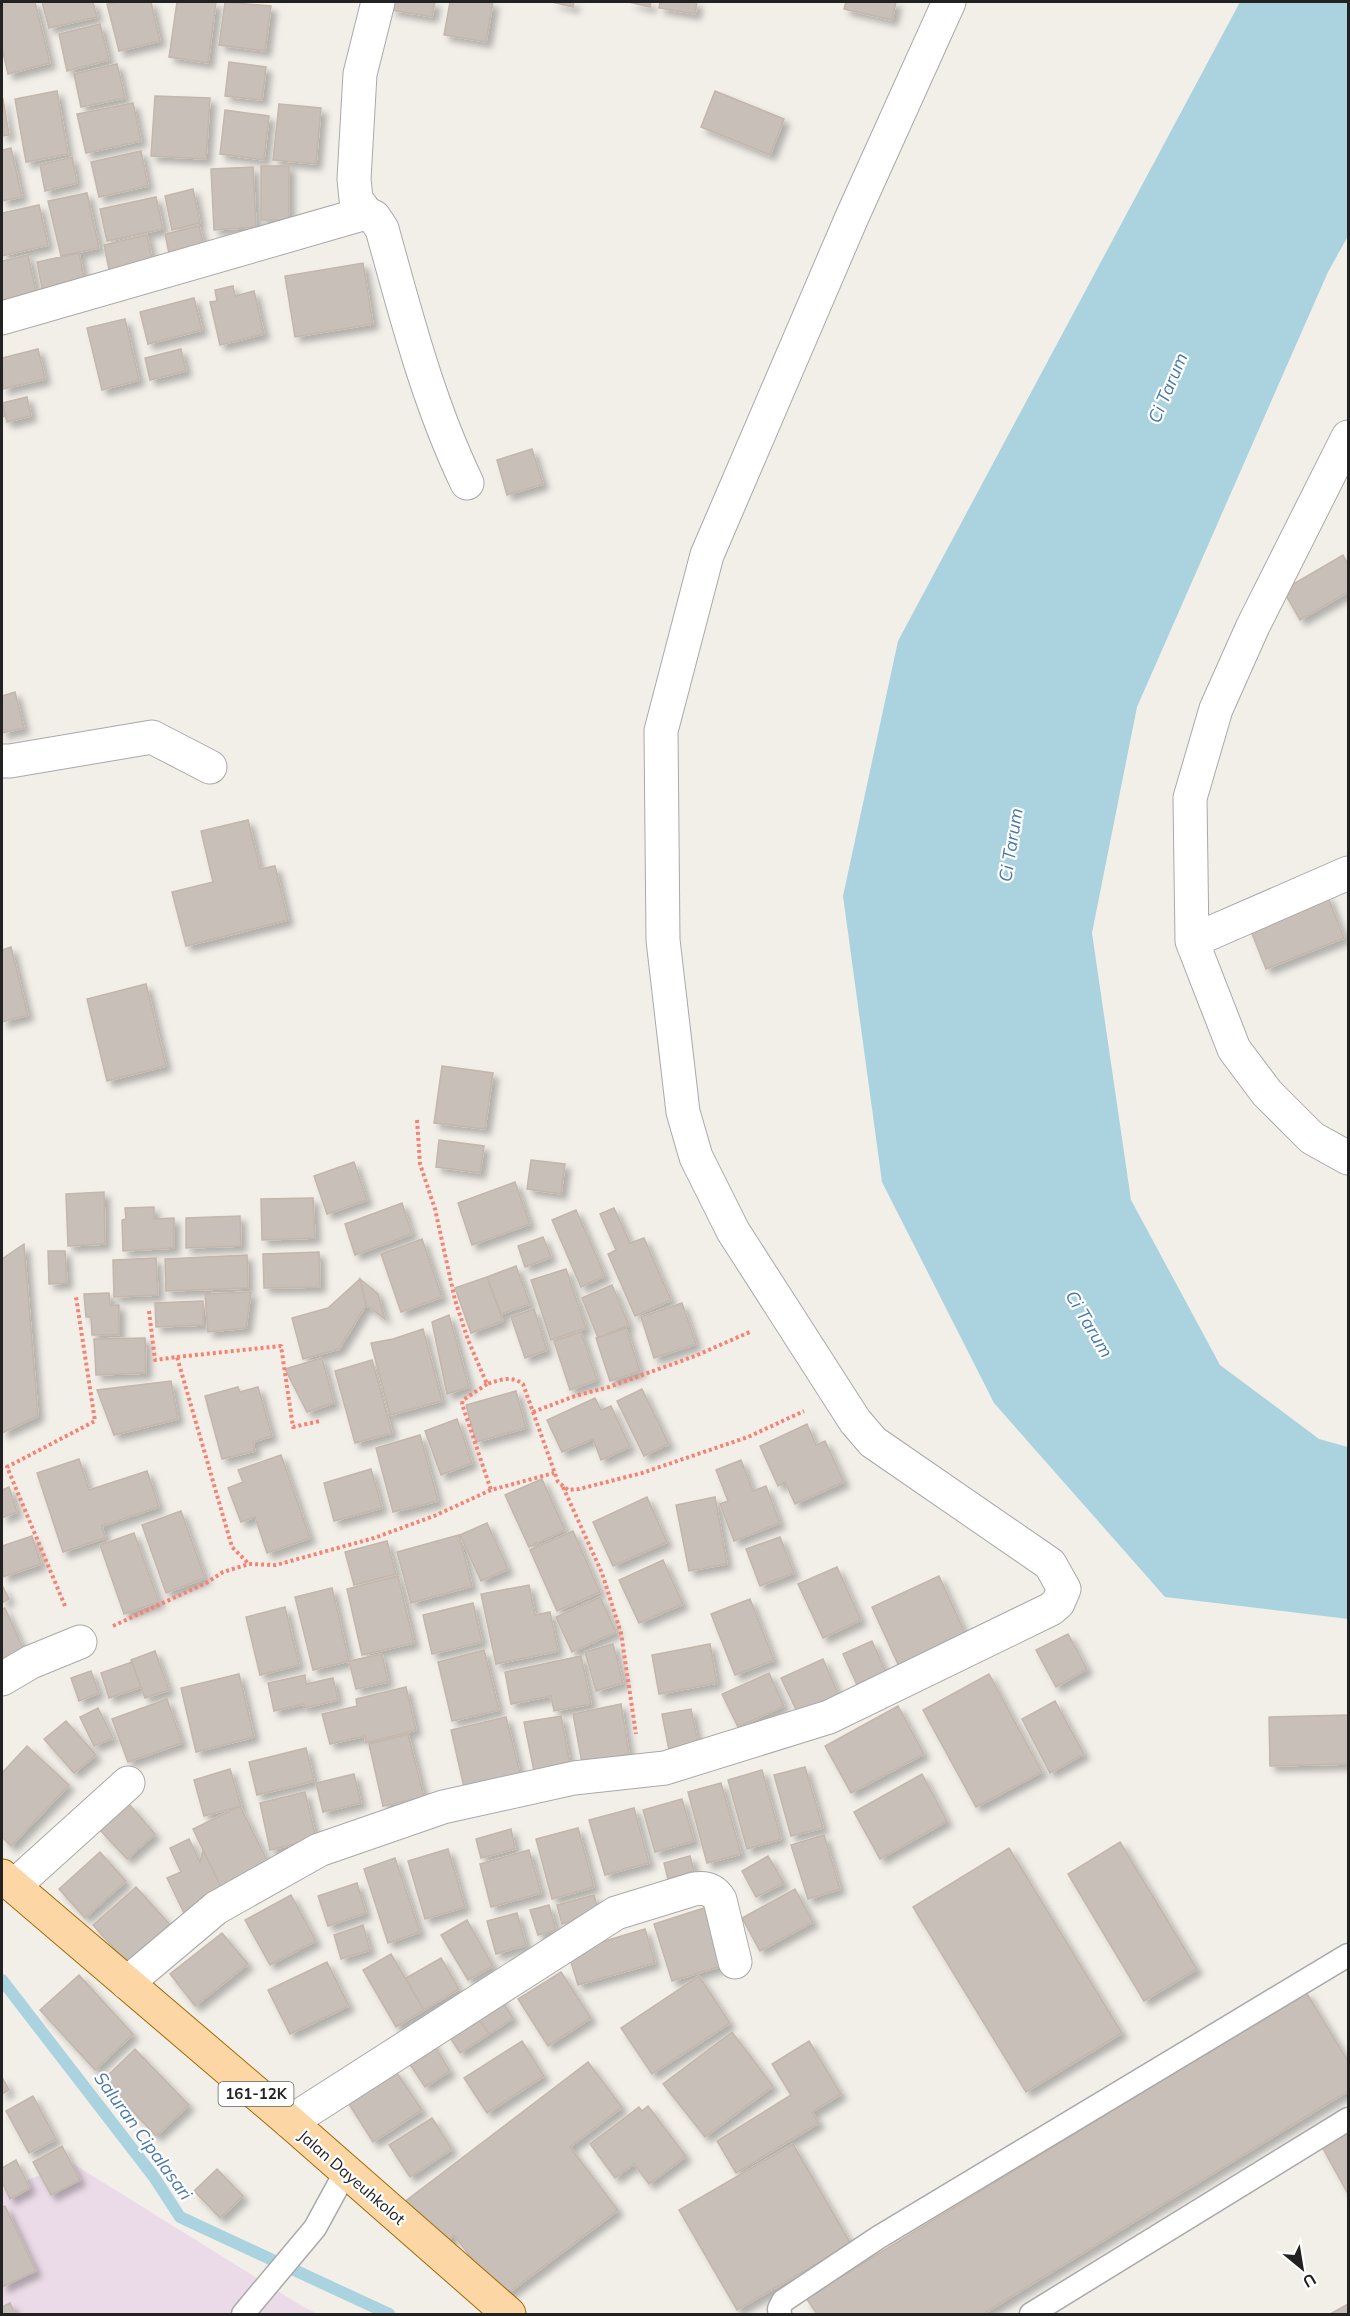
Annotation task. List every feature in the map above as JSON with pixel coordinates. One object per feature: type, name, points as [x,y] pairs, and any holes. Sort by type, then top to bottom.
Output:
[{"type":"main road","name":"Jalan Dayeuhkolot","points":[[8,1881],[290,2122],[509,2314]]},
{"type":"street","points":[[378,2],[360,74],[354,179],[356,199],[366,213],[374,217],[382,229],[426,384],[452,452],[467,483]]},
{"type":"street","points":[[127,1983],[216,1908],[319,1850],[443,1807],[574,1778],[665,1768],[829,1717],[1051,1608],[1058,1603],[1064,1589],[1050,1564],[873,1442],[855,1421],[733,1231],[696,1157],[683,1112],[663,940],[661,730],[707,555],[852,217],[949,2]]},
{"type":"street","points":[[2,318],[366,213]]},
{"type":"street","points":[[1348,437],[1253,626],[1216,709],[1190,798],[1192,940],[1234,1049],[1266,1093],[1312,1138],[1348,1158]]},
{"type":"street","points":[[2,760],[10,762],[152,737],[210,767]]},
{"type":"street","points":[[1192,940],[1348,873]]},
{"type":"street","points":[[2,1679],[31,1662],[80,1642]]},
{"type":"street","points":[[8,1881],[128,1783]]},
{"type":"street","points":[[290,2122],[616,1913],[694,1888],[708,1889],[716,1893],[720,1900],[735,1962]]},
{"type":"lane","points":[[780,2314],[779,2309],[783,2301],[879,2237],[1345,1966]]},
{"type":"lane","points":[[1031,2314],[1348,2119]]},
{"type":"lane","points":[[243,2314],[315,2228],[346,2171]]},
{"type":"path","points":[[417,1120],[420,1164],[435,1209],[455,1300],[468,1340],[487,1384]]},
{"type":"path","points":[[76,1297],[95,1421],[7,1467],[80,1642],[206,1583],[223,1572],[249,1564],[276,1564],[374,1538],[434,1516],[491,1491],[554,1473]]},
{"type":"path","points":[[149,1311],[155,1360],[281,1346],[293,1427],[320,1420]]},
{"type":"path","points":[[533,1412],[695,1356],[789,1316]]},
{"type":"path","points":[[177,1357],[232,1547],[249,1564]]},
{"type":"path","points":[[491,1491],[462,1404],[463,1400],[487,1384],[515,1378],[523,1384],[554,1473],[602,1574],[621,1633],[640,1771]]},
{"type":"path","points":[[562,1486],[568,1490],[579,1489],[642,1473],[748,1437],[797,1415],[837,1392]]},
{"type":"shaded area","points":[[72,2163],[318,2314],[2,2314],[2,2190]]},
{"type":"water","name":"Ci Tarum","points":[[1240,2],[1348,2],[1348,236],[1328,272],[1137,707],[1092,933],[1131,1200],[1220,1365],[1319,1439],[1348,1447],[1348,1619],[1165,1597],[994,1403],[882,1182],[843,896],[898,641]]},
{"type":"building","points":[[2,2],[35,2],[50,63],[8,74],[2,48]]},
{"type":"building","points":[[42,2],[93,2],[97,17],[49,28]]},
{"type":"building","points":[[151,2],[160,41],[119,51],[107,4]]},
{"type":"building","points":[[177,2],[216,2],[208,63],[169,57]]},
{"type":"building","points":[[225,2],[271,6],[265,51],[219,45]]},
{"type":"building","points":[[392,2],[435,2],[432,17],[391,10]]},
{"type":"building","points":[[450,2],[493,2],[486,42],[444,35]]},
{"type":"building","points":[[552,2],[574,2],[573,7]]},
{"type":"building","points":[[629,2],[651,2],[650,7]]},
{"type":"building","points":[[660,2],[697,2],[695,14],[659,8]]},
{"type":"building","points":[[846,2],[896,2],[892,20],[844,9]]},
{"type":"building","points":[[100,24],[109,60],[67,71],[59,34]]},
{"type":"building","points":[[229,62],[266,67],[262,100],[225,96]]},
{"type":"building","points":[[117,64],[125,98],[81,107],[74,74]]},
{"type":"building","points":[[57,91],[68,154],[26,162],[15,99]]},
{"type":"building","points":[[715,91],[784,119],[770,155],[701,127]]},
{"type":"building","points":[[155,96],[210,98],[206,159],[151,156]]},
{"type":"building","points":[[2,99],[9,135],[2,136]]},
{"type":"building","points":[[133,103],[141,141],[86,153],[77,114]]},
{"type":"building","points":[[279,104],[321,108],[316,164],[273,160]]},
{"type":"building","points":[[225,110],[269,116],[264,160],[220,154]]},
{"type":"building","points":[[11,148],[22,197],[2,201],[2,150]]},
{"type":"building","points":[[141,151],[148,186],[99,197],[91,162]]},
{"type":"building","points":[[72,157],[77,183],[45,191],[40,165]]},
{"type":"building","points":[[261,166],[289,166],[289,220],[261,220]]},
{"type":"building","points":[[253,167],[256,227],[214,230],[211,169]]},
{"type":"building","points":[[193,189],[200,223],[172,230],[165,196]]},
{"type":"building","points":[[87,193],[99,248],[61,256],[48,201]]},
{"type":"building","points":[[156,197],[163,229],[107,241],[100,209]]},
{"type":"building","points":[[39,205],[48,245],[2,256],[2,213]]},
{"type":"building","points":[[199,226],[206,255],[171,263],[165,234]]},
{"type":"building","points":[[147,235],[155,273],[112,284],[104,245]]},
{"type":"building","points":[[79,253],[86,289],[44,298],[37,262]]},
{"type":"building","points":[[28,255],[38,301],[4,308],[2,261]]},
{"type":"building","points":[[363,263],[373,324],[295,337],[285,276]]},
{"type":"building","points":[[233,286],[235,296],[254,291],[264,334],[220,345],[210,302],[217,301],[215,290]]},
{"type":"building","points":[[194,298],[202,330],[148,344],[140,312]]},
{"type":"building","points":[[125,319],[139,380],[102,390],[87,328]]},
{"type":"building","points":[[38,349],[45,379],[3,389],[2,358]]},
{"type":"building","points":[[181,349],[186,371],[150,380],[145,358]]},
{"type":"building","points":[[27,397],[31,416],[7,422],[2,403]]},
{"type":"building","points":[[2,399],[5,416],[2,417]]},
{"type":"building","points":[[532,449],[543,484],[507,495],[497,460]]},
{"type":"building","points":[[1343,555],[1348,565],[1348,592],[1300,620],[1283,590]]},
{"type":"building","points":[[15,692],[24,728],[2,733],[2,696]]},
{"type":"building","points":[[248,820],[260,869],[275,866],[288,920],[186,946],[172,892],[213,882],[201,831]]},
{"type":"building","points":[[1327,895],[1344,938],[1266,969],[1249,926]]},
{"type":"building","points":[[11,947],[28,1015],[2,1022],[2,950]]},
{"type":"building","points":[[146,984],[166,1066],[107,1081],[87,999]]},
{"type":"building","points":[[442,1066],[493,1073],[485,1129],[434,1123]]},
{"type":"building","points":[[439,1140],[484,1146],[480,1173],[436,1167]]},
{"type":"building","points":[[531,1160],[565,1164],[561,1194],[527,1189]]},
{"type":"building","points":[[354,1162],[367,1200],[327,1214],[314,1176]]},
{"type":"building","points":[[515,1182],[530,1224],[472,1245],[458,1203]]},
{"type":"building","points":[[104,1192],[105,1244],[68,1246],[66,1194]]},
{"type":"building","points":[[313,1198],[315,1238],[262,1240],[261,1199]]},
{"type":"building","points":[[402,1203],[412,1234],[355,1255],[345,1224]]},
{"type":"building","points":[[154,1207],[154,1219],[174,1218],[174,1248],[123,1251],[122,1220],[126,1219],[125,1208]]},
{"type":"building","points":[[614,1208],[630,1243],[644,1238],[671,1300],[635,1316],[608,1254],[616,1250],[600,1214]]},
{"type":"building","points":[[576,1210],[605,1276],[581,1287],[552,1220]]},
{"type":"building","points":[[240,1216],[241,1246],[186,1248],[186,1218]]},
{"type":"building","points":[[543,1237],[551,1257],[525,1267],[518,1246]]},
{"type":"building","points":[[422,1239],[442,1297],[401,1312],[381,1254]]},
{"type":"building","points":[[24,1244],[38,1416],[2,1433],[2,1259]]},
{"type":"building","points":[[48,1251],[65,1251],[67,1283],[49,1284]]},
{"type":"building","points":[[319,1252],[320,1287],[264,1288],[263,1254]]},
{"type":"building","points":[[247,1255],[248,1288],[166,1291],[165,1259]]},
{"type":"building","points":[[156,1258],[158,1295],[114,1297],[113,1260]]},
{"type":"building","points":[[516,1266],[530,1304],[501,1314],[487,1277]]},
{"type":"building","points":[[566,1269],[586,1328],[551,1340],[531,1280]]},
{"type":"building","points":[[487,1277],[503,1321],[471,1333],[455,1288]]},
{"type":"building","points":[[360,1279],[378,1294],[385,1319],[366,1305]]},
{"type":"building","points":[[360,1279],[366,1305],[339,1349],[303,1359],[292,1318],[328,1308]]},
{"type":"building","points":[[612,1285],[629,1325],[598,1338],[582,1298]]},
{"type":"building","points":[[251,1292],[246,1328],[208,1332],[205,1294]]},
{"type":"building","points":[[109,1293],[110,1305],[119,1305],[119,1335],[92,1335],[91,1317],[86,1317],[84,1294]]},
{"type":"building","points":[[203,1301],[203,1325],[156,1327],[155,1303]]},
{"type":"building","points":[[682,1303],[696,1344],[654,1358],[641,1317]]},
{"type":"building","points":[[534,1309],[547,1350],[525,1358],[511,1317]]},
{"type":"building","points":[[449,1315],[469,1387],[447,1394],[432,1322]]},
{"type":"building","points":[[626,1328],[640,1371],[610,1381],[596,1338]]},
{"type":"building","points":[[423,1329],[442,1401],[390,1415],[371,1343],[393,1339]]},
{"type":"building","points":[[581,1332],[597,1380],[570,1390],[554,1341]]},
{"type":"building","points":[[145,1338],[146,1373],[96,1375],[94,1339]]},
{"type":"building","points":[[322,1358],[334,1403],[307,1412],[285,1369]]},
{"type":"building","points":[[372,1360],[392,1433],[355,1443],[335,1371]]},
{"type":"building","points":[[171,1381],[178,1419],[114,1435],[97,1390]]},
{"type":"building","points":[[238,1387],[240,1392],[258,1387],[272,1436],[253,1442],[255,1451],[222,1459],[205,1396]]},
{"type":"building","points":[[642,1389],[669,1444],[644,1456],[617,1401]]},
{"type":"building","points":[[516,1391],[526,1428],[476,1442],[466,1405]]},
{"type":"building","points":[[595,1398],[601,1410],[611,1406],[630,1447],[601,1460],[593,1439],[562,1452],[547,1420]]},
{"type":"building","points":[[457,1419],[472,1463],[441,1475],[425,1431]]},
{"type":"building","points":[[807,1424],[816,1445],[825,1441],[844,1482],[795,1504],[785,1482],[778,1486],[760,1446]]},
{"type":"building","points":[[420,1435],[438,1501],[393,1512],[376,1448]]},
{"type":"building","points":[[281,1455],[310,1538],[267,1553],[255,1517],[241,1522],[228,1488],[243,1482],[238,1470]]},
{"type":"building","points":[[79,1459],[89,1490],[147,1471],[159,1507],[102,1526],[105,1538],[63,1552],[37,1473]]},
{"type":"building","points":[[741,1460],[753,1491],[766,1486],[780,1523],[734,1541],[720,1504],[728,1501],[716,1470]]},
{"type":"building","points":[[371,1469],[382,1508],[334,1521],[324,1483]]},
{"type":"building","points":[[542,1479],[565,1530],[529,1547],[505,1495]]},
{"type":"building","points":[[9,1487],[17,1512],[2,1518],[2,1490]]},
{"type":"building","points":[[647,1497],[667,1542],[613,1566],[593,1522]]},
{"type":"building","points":[[715,1497],[727,1564],[689,1571],[676,1505]]},
{"type":"building","points":[[181,1511],[205,1578],[166,1593],[142,1525]]},
{"type":"building","points":[[487,1523],[508,1569],[481,1581],[460,1535]]},
{"type":"building","points":[[573,1531],[600,1592],[557,1611],[530,1550]]},
{"type":"building","points":[[134,1533],[159,1602],[124,1614],[100,1545]]},
{"type":"building","points":[[459,1535],[472,1586],[411,1603],[397,1552]]},
{"type":"building","points":[[32,1536],[41,1564],[3,1577],[2,1546]]},
{"type":"building","points":[[780,1537],[794,1573],[760,1586],[746,1549]]},
{"type":"building","points":[[387,1541],[396,1574],[354,1585],[345,1552]]},
{"type":"building","points":[[663,1560],[683,1604],[639,1623],[619,1580]]},
{"type":"building","points":[[837,1567],[861,1620],[823,1638],[798,1584]]},
{"type":"building","points":[[398,1576],[414,1643],[362,1655],[347,1589]]},
{"type":"building","points":[[939,1576],[969,1642],[902,1673],[872,1607]]},
{"type":"building","points":[[2,1585],[9,1599],[2,1603]]},
{"type":"building","points":[[529,1585],[535,1615],[550,1612],[558,1651],[496,1664],[481,1594]]},
{"type":"building","points":[[332,1588],[349,1661],[313,1670],[295,1597]]},
{"type":"building","points":[[600,1597],[616,1632],[572,1652],[556,1617]]},
{"type":"building","points":[[750,1599],[774,1660],[735,1675],[711,1614]]},
{"type":"building","points":[[473,1603],[482,1642],[432,1654],[423,1615]]},
{"type":"building","points":[[285,1607],[299,1665],[260,1675],[246,1617]]},
{"type":"building","points":[[5,1608],[27,1657],[2,1669],[2,1609]]},
{"type":"building","points":[[1068,1634],[1087,1669],[1056,1687],[1036,1650]]},
{"type":"building","points":[[872,1641],[891,1684],[862,1696],[843,1654]]},
{"type":"building","points":[[613,1644],[623,1683],[596,1691],[585,1652]]},
{"type":"building","points":[[710,1644],[717,1683],[659,1694],[652,1655]]},
{"type":"building","points":[[484,1650],[499,1710],[452,1721],[438,1662]]},
{"type":"building","points":[[155,1651],[169,1690],[145,1698],[131,1660]]},
{"type":"building","points":[[382,1654],[388,1682],[356,1689],[349,1661]]},
{"type":"building","points":[[581,1656],[591,1704],[554,1711],[551,1696],[511,1704],[505,1672]]},
{"type":"building","points":[[823,1659],[843,1704],[802,1722],[781,1678]]},
{"type":"building","points":[[132,1662],[141,1687],[109,1698],[101,1673]]},
{"type":"building","points":[[91,1671],[99,1693],[79,1701],[71,1678]]},
{"type":"building","points":[[769,1673],[784,1706],[738,1727],[722,1694]]},
{"type":"building","points":[[239,1674],[254,1737],[196,1752],[181,1688]]},
{"type":"building","points":[[989,1674],[1042,1772],[976,1807],[923,1710]]},
{"type":"building","points":[[305,1675],[306,1684],[333,1678],[338,1700],[304,1708],[304,1704],[274,1711],[268,1683]]},
{"type":"building","points":[[406,1687],[416,1730],[366,1743],[365,1736],[330,1744],[322,1714],[357,1706],[356,1699]]},
{"type":"building","points":[[167,1699],[182,1743],[128,1762],[112,1719]]},
{"type":"building","points":[[1055,1701],[1084,1754],[1050,1773],[1022,1719]]},
{"type":"building","points":[[621,1704],[629,1754],[582,1763],[573,1714]]},
{"type":"building","points":[[898,1706],[924,1754],[851,1793],[825,1746]]},
{"type":"building","points":[[98,1708],[113,1738],[94,1746],[80,1717]]},
{"type":"building","points":[[691,1709],[698,1744],[669,1750],[662,1714]]},
{"type":"building","points":[[1348,1715],[1348,1764],[1270,1766],[1269,1717]]},
{"type":"building","points":[[561,1716],[570,1764],[534,1771],[524,1722]]},
{"type":"building","points":[[506,1717],[522,1782],[466,1796],[451,1730]]},
{"type":"building","points":[[66,1721],[96,1755],[74,1773],[44,1739]]},
{"type":"building","points":[[408,1734],[424,1797],[383,1806],[369,1744]]},
{"type":"building","points":[[27,1746],[69,1785],[11,1846],[2,1837],[2,1773]]},
{"type":"building","points":[[306,1748],[314,1781],[257,1795],[249,1762]]},
{"type":"building","points":[[805,1767],[823,1828],[791,1836],[774,1775]]},
{"type":"building","points":[[230,1769],[241,1806],[204,1816],[194,1780]]},
{"type":"building","points":[[762,1770],[781,1839],[747,1849],[728,1780]]},
{"type":"building","points":[[354,1774],[361,1803],[323,1812],[316,1783]]},
{"type":"building","points":[[922,1774],[947,1821],[880,1859],[854,1812]]},
{"type":"building","points":[[721,1783],[741,1854],[707,1863],[688,1792]]},
{"type":"building","points":[[305,1792],[316,1839],[270,1850],[260,1803]]},
{"type":"building","points":[[682,1799],[694,1841],[655,1852],[643,1810]]},
{"type":"building","points":[[129,1804],[155,1834],[127,1859],[100,1830]]},
{"type":"building","points":[[240,1806],[271,1868],[223,1891],[193,1829]]},
{"type":"building","points":[[634,1808],[649,1863],[605,1875],[589,1820]]},
{"type":"building","points":[[578,1828],[594,1887],[552,1899],[536,1839]]},
{"type":"building","points":[[511,1829],[515,1849],[481,1858],[476,1839]]},
{"type":"building","points":[[824,1835],[840,1889],[808,1899],[791,1845]]},
{"type":"building","points":[[189,1839],[200,1862],[203,1850],[223,1891],[187,1919],[167,1878],[181,1872],[170,1848]]},
{"type":"building","points":[[1120,1842],[1197,1969],[1144,2001],[1068,1874]]},
{"type":"building","points":[[1009,1848],[1122,2033],[1026,2092],[913,1907]]},
{"type":"building","points":[[448,1849],[465,1907],[425,1919],[408,1861]]},
{"type":"building","points":[[529,1850],[541,1893],[491,1907],[480,1864]]},
{"type":"building","points":[[100,1852],[126,1881],[85,1918],[59,1889]]},
{"type":"building","points":[[690,1856],[694,1871],[668,1879],[664,1863]]},
{"type":"building","points":[[768,1856],[784,1883],[756,1897],[742,1871]]},
{"type":"building","points":[[395,1858],[420,1932],[388,1943],[364,1869]]},
{"type":"building","points":[[357,1883],[366,1913],[328,1926],[318,1896]]},
{"type":"building","points":[[136,1887],[174,1929],[131,1967],[93,1925]]},
{"type":"building","points":[[795,1889],[813,1922],[760,1951],[742,1918]]},
{"type":"building","points":[[291,1895],[316,1941],[270,1965],[245,1920]]},
{"type":"building","points":[[594,1895],[599,1914],[562,1924],[557,1905]]},
{"type":"building","points":[[549,1905],[556,1930],[538,1935],[530,1910]]},
{"type":"building","points":[[707,1907],[725,1965],[672,1981],[654,1924]]},
{"type":"building","points":[[517,1913],[526,1945],[496,1954],[487,1921]]},
{"type":"building","points":[[467,1920],[493,1966],[468,1980],[441,1935]]},
{"type":"building","points":[[363,1925],[370,1950],[341,1959],[334,1935]]},
{"type":"building","points":[[645,1929],[655,1963],[578,1985],[568,1952]]},
{"type":"building","points":[[222,1933],[248,1964],[195,2006],[170,1974]]},
{"type":"building","points":[[391,1954],[424,2010],[396,2027],[363,1970]]},
{"type":"building","points":[[441,1958],[459,1989],[424,2010],[406,1978]]},
{"type":"building","points":[[327,1962],[349,2006],[290,2034],[268,1990]]},
{"type":"building","points":[[561,1972],[591,2018],[548,2046],[518,1999]]},
{"type":"building","points":[[79,1975],[133,2034],[95,2070],[40,2010]]},
{"type":"building","points":[[699,1976],[730,2023],[652,2074],[621,2028]]},
{"type":"building","points":[[1306,1992],[1348,2061],[1348,2091],[983,2314],[817,2314],[806,2298]]},
{"type":"building","points":[[497,1993],[513,2018],[489,2034],[472,2009]]},
{"type":"building","points":[[476,2014],[489,2034],[460,2053],[447,2033]]},
{"type":"building","points":[[732,2032],[773,2086],[705,2137],[663,2084]]},
{"type":"building","points":[[431,2040],[450,2071],[425,2087],[405,2057]]},
{"type":"building","points":[[522,2041],[544,2076],[487,2113],[464,2078]]},
{"type":"building","points":[[809,2041],[841,2094],[812,2112],[819,2123],[736,2173],[717,2141],[791,2095],[772,2064]]},
{"type":"building","points":[[135,2049],[189,2105],[156,2136],[103,2080]]},
{"type":"building","points":[[588,2062],[622,2107],[570,2147],[618,2210],[502,2298],[454,2235],[438,2248],[403,2203]]},
{"type":"building","points":[[395,2070],[422,2110],[373,2142],[347,2101]]},
{"type":"building","points":[[2,2077],[9,2090],[2,2094]]},
{"type":"building","points":[[33,2096],[56,2139],[29,2153],[6,2111]]},
{"type":"building","points":[[648,2106],[686,2156],[649,2184],[634,2164],[615,2178],[590,2144],[639,2107],[642,2111]]},
{"type":"building","points":[[432,2118],[452,2149],[410,2177],[389,2145]]},
{"type":"building","points":[[1348,2129],[1348,2194],[1321,2145]]},
{"type":"building","points":[[793,2144],[851,2244],[737,2310],[679,2210]]},
{"type":"building","points":[[62,2146],[80,2180],[51,2195],[33,2162]]},
{"type":"building","points":[[16,2160],[30,2188],[10,2199],[2,2182],[2,2168]]},
{"type":"building","points":[[217,2169],[243,2196],[220,2218],[194,2191]]},
{"type":"building","points":[[5,2206],[36,2271],[2,2287],[2,2208]]},
{"type":"building","points":[[10,2303],[15,2314],[2,2314],[2,2307]]},
{"type":"building","points":[[1348,2304],[1348,2314],[1330,2314]]},
{"type":"waterway","name":"Saluran Cipalasari","points":[[2,1980],[154,2177],[180,2217],[389,2314]]}]
